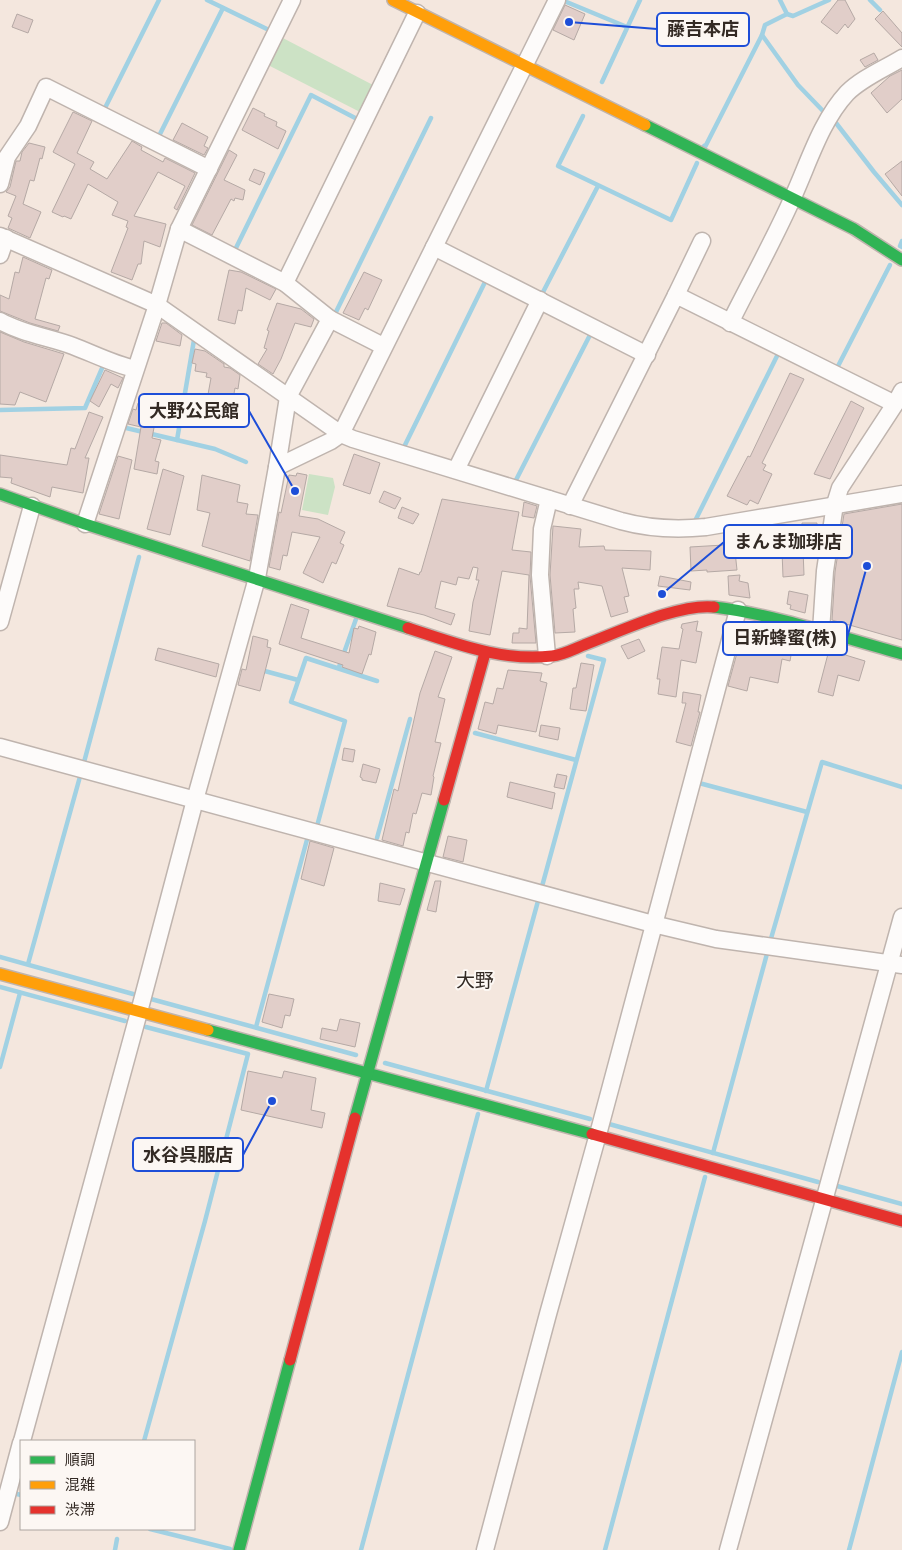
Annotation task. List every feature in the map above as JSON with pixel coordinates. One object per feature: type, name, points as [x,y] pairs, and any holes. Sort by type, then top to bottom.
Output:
[{"type":"street","points":[[85,524],[157,305],[178,229],[292,0]]},
{"type":"street","points":[[393,0],[854,229],[902,260]]},
{"type":"street","points":[[277,467],[331,441],[340,434],[557,0]]},
{"type":"street","points":[[284,283],[417,13]]},
{"type":"street","points":[[730,323],[792,199],[823,129],[834,110],[848,92],[902,58]]},
{"type":"street","points":[[0,184],[7,157],[28,126],[46,87],[209,169]]},
{"type":"street","points":[[178,229],[284,283],[330,319],[384,346]]},
{"type":"street","points":[[0,255],[3,237],[157,305],[340,434],[354,440],[639,526],[680,529],[706,527],[902,494]]},
{"type":"street","points":[[570,506],[647,355],[702,241]]},
{"type":"street","points":[[434,247],[647,355]]},
{"type":"street","points":[[676,295],[730,323],[898,398],[840,488],[835,504],[825,571],[821,631]]},
{"type":"street","points":[[456,470],[540,300]]},
{"type":"street","points":[[23,1440],[195,800],[257,578],[288,396],[330,319]]},
{"type":"street","points":[[0,321],[14,329],[73,346],[118,365],[135,369]]},
{"type":"street","points":[[0,494],[85,524],[485,653],[518,658],[554,656],[674,610],[706,606],[738,610],[902,654]]},
{"type":"street","points":[[547,656],[540,575],[542,529],[549,500]]},
{"type":"street","points":[[0,622],[32,506]]},
{"type":"street","points":[[485,1550],[598,1136],[738,610]]},
{"type":"street","points":[[239,1550],[367,1073],[485,653]]},
{"type":"street","points":[[0,747],[653,924],[716,939],[896,964]]},
{"type":"street","points":[[728,1550],[824,1198],[896,964],[902,917]]},
{"type":"street","points":[[0,974],[598,1136],[902,1221]]},
{"type":"street","points":[[0,1522],[20,1449]]},
{"type":"green space","points":[[279,36],[373,85],[360,112],[266,64]]},
{"type":"green space","points":[[309,474],[333,478],[335,487],[328,515],[302,510]]},
{"type":"building","points":[[838,0],[845,0],[855,19],[848,28],[845,24],[837,34],[821,22]]},
{"type":"building","points":[[565,5],[585,14],[574,40],[553,30]]},
{"type":"building","points":[[883,11],[902,33],[902,47],[875,19]]},
{"type":"building","points":[[17,14],[33,20],[28,33],[12,27]]},
{"type":"building","points":[[874,53],[878,60],[865,67],[860,60]]},
{"type":"building","points":[[902,70],[902,99],[887,113],[871,93],[890,76]]},
{"type":"building","points":[[253,108],[277,122],[276,126],[286,131],[278,149],[242,130]]},
{"type":"building","points":[[73,112],[92,121],[77,153],[94,162],[90,169],[107,179],[132,141],[142,147],[141,150],[163,162],[165,158],[195,173],[177,210],[174,208],[185,186],[158,172],[134,216],[166,224],[160,247],[144,241],[141,264],[138,264],[132,280],[111,272],[128,228],[126,227],[128,221],[112,215],[118,202],[88,184],[71,219],[52,212],[75,164],[53,152]]},
{"type":"building","points":[[182,123],[208,137],[204,146],[208,148],[204,155],[173,140]]},
{"type":"building","points":[[29,143],[45,147],[34,181],[30,180],[23,204],[41,212],[30,238],[8,228],[12,218],[8,216],[16,196],[6,192],[10,187],[16,161],[20,161],[22,152]]},
{"type":"building","points":[[229,150],[237,155],[224,180],[245,190],[243,200],[235,198],[234,201],[231,199],[212,235],[192,225]]},
{"type":"building","points":[[902,161],[902,196],[885,174]]},
{"type":"building","points":[[254,169],[265,173],[260,185],[249,180]]},
{"type":"building","points":[[23,257],[52,270],[49,279],[46,278],[35,319],[60,326],[58,331],[30,323],[0,311],[0,295],[9,299],[15,272],[19,273]]},
{"type":"building","points":[[229,270],[241,272],[276,289],[270,300],[246,288],[242,311],[238,310],[235,324],[218,320]]},
{"type":"building","points":[[364,272],[382,280],[368,310],[365,308],[359,320],[343,313]]},
{"type":"building","points":[[277,303],[301,309],[314,319],[311,327],[295,323],[273,374],[258,364],[267,349],[264,348],[269,331],[267,330]]},
{"type":"building","points":[[162,323],[166,323],[182,335],[180,346],[156,341]]},
{"type":"building","points":[[0,332],[24,342],[64,354],[46,402],[20,392],[15,405],[0,404]]},
{"type":"building","points":[[195,349],[205,351],[224,364],[224,367],[230,368],[240,375],[238,389],[235,388],[230,416],[209,412],[211,400],[207,400],[211,378],[206,377],[207,373],[195,371],[196,364],[192,363]]},
{"type":"building","points":[[105,370],[123,378],[118,388],[111,384],[99,407],[90,401]]},
{"type":"building","points":[[790,373],[804,379],[762,463],[766,465],[763,470],[772,474],[758,504],[750,500],[747,505],[727,496],[748,456],[750,457]]},
{"type":"building","points":[[851,401],[864,408],[830,479],[814,474]]},
{"type":"building","points":[[138,403],[158,407],[152,438],[161,440],[155,461],[159,462],[157,474],[134,469],[141,427],[128,424],[133,409],[136,410]]},
{"type":"building","points":[[89,412],[103,417],[85,458],[89,458],[83,493],[52,487],[50,497],[11,483],[12,478],[0,477],[0,455],[67,465],[71,448],[75,449]]},
{"type":"building","points":[[354,454],[380,463],[370,494],[343,485]]},
{"type":"building","points":[[118,456],[132,460],[119,519],[99,514]]},
{"type":"building","points":[[163,469],[184,476],[170,535],[147,529]]},
{"type":"building","points":[[297,473],[307,475],[299,516],[318,519],[345,532],[340,543],[344,545],[336,564],[332,562],[323,583],[303,573],[320,537],[292,532],[287,556],[283,555],[280,570],[269,567],[279,512],[281,513],[289,475],[296,476]]},
{"type":"building","points":[[202,475],[240,485],[237,502],[248,504],[246,514],[258,515],[250,561],[202,546],[210,513],[197,510]]},
{"type":"building","points":[[384,491],[401,498],[395,509],[379,502]]},
{"type":"building","points":[[442,499],[519,512],[512,550],[531,552],[530,576],[536,643],[512,643],[513,633],[519,633],[519,628],[527,629],[529,575],[502,571],[490,635],[469,631],[473,602],[479,580],[476,580],[478,568],[473,567],[469,579],[458,577],[456,585],[441,581],[435,608],[455,614],[451,625],[424,615],[387,606],[399,568],[419,575],[421,572]]},
{"type":"building","points":[[524,502],[537,506],[534,518],[522,516]]},
{"type":"building","points":[[902,504],[902,640],[832,620],[835,572],[844,514]]},
{"type":"building","points":[[402,507],[419,514],[413,524],[398,518]]},
{"type":"building","points":[[802,523],[817,523],[814,549],[803,550],[804,575],[783,577],[782,551],[796,547],[796,539],[802,538]]},
{"type":"building","points":[[553,526],[581,529],[579,547],[604,546],[605,550],[651,551],[650,570],[622,568],[629,596],[624,597],[628,612],[611,617],[602,586],[578,582],[579,589],[574,589],[576,608],[573,609],[575,632],[555,633],[550,575]]},
{"type":"building","points":[[734,542],[737,570],[691,571],[690,547],[724,545],[724,543]]},
{"type":"building","points":[[740,575],[739,581],[748,583],[750,598],[729,595],[728,576]]},
{"type":"building","points":[[660,576],[691,582],[690,590],[658,586]]},
{"type":"building","points":[[789,591],[808,595],[805,613],[790,609],[791,605],[787,604]]},
{"type":"building","points":[[291,604],[309,610],[301,638],[349,653],[354,628],[358,629],[359,626],[376,632],[371,655],[369,654],[362,674],[342,667],[343,665],[279,644]]},
{"type":"building","points":[[698,621],[696,631],[702,632],[696,663],[681,660],[676,697],[658,694],[660,679],[657,679],[662,647],[679,649],[683,629],[681,628],[682,624]]},
{"type":"building","points":[[763,630],[794,638],[790,661],[782,659],[778,683],[750,677],[747,691],[728,686],[743,631],[762,635]]},
{"type":"building","points":[[253,636],[268,640],[267,647],[271,648],[260,691],[238,685],[242,669],[246,670]]},
{"type":"building","points":[[639,639],[645,651],[628,659],[621,646]]},
{"type":"building","points":[[158,648],[219,664],[216,677],[155,660]]},
{"type":"building","points":[[829,650],[865,661],[859,681],[838,675],[833,696],[818,692]]},
{"type":"building","points":[[435,651],[452,657],[438,697],[445,699],[435,742],[441,743],[433,776],[431,795],[422,793],[416,814],[413,813],[409,833],[406,832],[403,846],[382,840],[394,789],[398,791],[420,693]]},
{"type":"building","points":[[581,663],[594,665],[586,711],[570,709],[573,688],[576,688]]},
{"type":"building","points":[[508,670],[542,673],[540,681],[547,683],[536,732],[498,725],[496,734],[478,729],[485,702],[493,704],[497,688],[503,689]]},
{"type":"building","points":[[683,692],[701,695],[698,712],[700,712],[691,746],[676,742],[686,703],[682,703]]},
{"type":"building","points":[[541,725],[560,728],[558,740],[539,736]]},
{"type":"building","points":[[344,748],[355,750],[353,762],[342,760]]},
{"type":"building","points":[[363,764],[380,769],[376,783],[362,780],[360,777]]},
{"type":"building","points":[[557,774],[567,776],[564,789],[554,787]]},
{"type":"building","points":[[510,782],[555,793],[552,809],[507,797]]},
{"type":"building","points":[[448,836],[467,840],[463,862],[443,857]]},
{"type":"building","points":[[310,841],[334,848],[324,886],[301,879]]},
{"type":"building","points":[[435,881],[441,881],[436,912],[427,910]]},
{"type":"building","points":[[380,883],[405,889],[400,905],[378,901]]},
{"type":"building","points":[[269,994],[294,999],[290,1016],[285,1015],[282,1028],[262,1022]]},
{"type":"building","points":[[340,1019],[360,1023],[355,1047],[320,1039],[322,1028],[337,1031]]},
{"type":"building","points":[[248,1071],[282,1078],[284,1071],[316,1078],[311,1110],[325,1113],[322,1128],[241,1110]]},
{"type":"waterway","points":[[101,108],[104,110],[159,0]]},
{"type":"waterway","points":[[207,0],[271,31]]},
{"type":"waterway","points":[[602,82],[640,0]]},
{"type":"waterway","points":[[780,0],[787,14],[765,25],[762,35],[798,85],[824,112]]},
{"type":"waterway","points":[[787,14],[793,16],[829,0]]},
{"type":"waterway","points":[[870,0],[880,10]]},
{"type":"waterway","points":[[564,1],[627,27]]},
{"type":"waterway","points":[[158,138],[223,8]]},
{"type":"waterway","points":[[704,146],[762,35]]},
{"type":"waterway","points":[[234,252],[311,95],[359,120],[360,118]]},
{"type":"waterway","points":[[583,116],[558,166],[671,220],[697,163]]},
{"type":"waterway","points":[[335,314],[431,118]]},
{"type":"waterway","points":[[836,123],[902,205]]},
{"type":"waterway","points":[[542,294],[598,186]]},
{"type":"waterway","points":[[902,241],[900,246],[902,247]]},
{"type":"waterway","points":[[837,368],[890,265]]},
{"type":"waterway","points":[[405,445],[485,282]]},
{"type":"waterway","points":[[516,480],[590,335]]},
{"type":"waterway","points":[[122,427],[177,440],[194,340]]},
{"type":"waterway","points":[[696,519],[777,356]]},
{"type":"waterway","points":[[0,410],[85,408],[103,366]]},
{"type":"waterway","points":[[177,440],[215,449],[246,462]]},
{"type":"waterway","points":[[83,766],[139,557]]},
{"type":"waterway","points":[[339,667],[356,619]]},
{"type":"waterway","points":[[486,1091],[604,660],[588,656]]},
{"type":"waterway","points":[[316,830],[345,721],[291,702],[306,658],[377,681]]},
{"type":"waterway","points":[[261,670],[298,680]]},
{"type":"waterway","points":[[377,838],[410,719]]},
{"type":"waterway","points":[[475,733],[576,760]]},
{"type":"waterway","points":[[770,942],[822,762],[902,787]]},
{"type":"waterway","points":[[28,964],[81,773]]},
{"type":"waterway","points":[[699,783],[807,812]]},
{"type":"waterway","points":[[256,1027],[308,836]]},
{"type":"waterway","points":[[713,1153],[768,950]]},
{"type":"waterway","points":[[0,957],[133,994]]},
{"type":"waterway","points":[[0,987],[125,1021]]},
{"type":"waterway","points":[[0,1067],[20,993]]},
{"type":"waterway","points":[[151,999],[356,1055]]},
{"type":"waterway","points":[[144,1440],[205,1221],[248,1054],[146,1027]]},
{"type":"waterway","points":[[385,1063],[590,1119]]},
{"type":"waterway","points":[[361,1550],[478,1114]]},
{"type":"waterway","points":[[609,1124],[818,1182]]},
{"type":"waterway","points":[[605,1550],[705,1177]]},
{"type":"waterway","points":[[837,1186],[902,1204]]},
{"type":"waterway","points":[[849,1550],[902,1352]]},
{"type":"waterway","points":[[154,1530],[230,1549]]},
{"type":"waterway","points":[[115,1550],[117,1539]]},
{"type":"traffic: fast","points":[[645,125],[854,229],[902,260]]},
{"type":"traffic: fast","points":[[0,494],[85,524],[408,628]]},
{"type":"traffic: fast","points":[[714,607],[762,615],[902,654]]},
{"type":"traffic: fast","points":[[355,1118],[444,800]]},
{"type":"traffic: fast","points":[[208,1030],[592,1134]]},
{"type":"traffic: fast","points":[[239,1550],[290,1360]]},
{"type":"traffic: slow","points":[[393,0],[645,125]]},
{"type":"traffic: slow","points":[[0,974],[208,1030]]},
{"type":"traffic: jam","points":[[408,628],[496,654],[533,657],[552,656],[667,614],[684,609],[714,607]]},
{"type":"traffic: jam","points":[[444,800],[485,653]]},
{"type":"traffic: jam","points":[[290,1360],[355,1118]]},
{"type":"traffic: jam","points":[[592,1134],[902,1221]]},
{"type":"place","name":"藤吉本店","points":[[569,22]]},
{"type":"place","name":"大野公民館","points":[[295,491]]},
{"type":"place","name":"日新蜂蜜(株)","points":[[867,566]]},
{"type":"place","name":"まんま珈琲店","points":[[662,594]]},
{"type":"place","name":"水谷呉服店","points":[[272,1101]]},
{"type":"district","name":"大野","points":[[475,979]]}]
